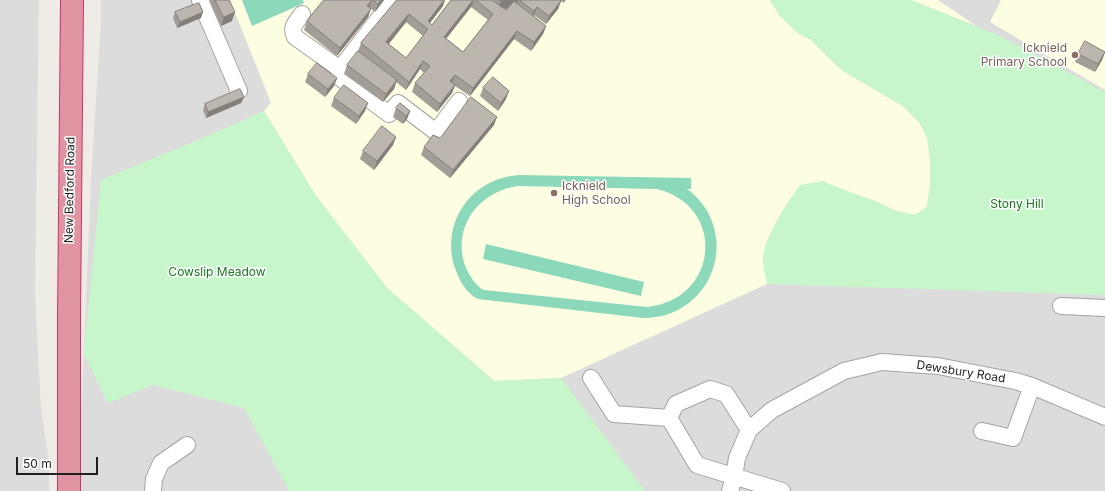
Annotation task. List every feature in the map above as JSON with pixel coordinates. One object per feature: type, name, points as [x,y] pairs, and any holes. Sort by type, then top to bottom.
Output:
[{"type":"highway","name":"New Bedford Road","points":[[69,491],[72,0]]},
{"type":"street","points":[[200,0],[239,91]]},
{"type":"street","points":[[393,0],[340,69],[339,77],[390,114],[398,103],[436,132],[459,101]]},
{"type":"street","points":[[302,14],[292,30],[295,37],[340,69]]},
{"type":"street","points":[[1061,306],[1105,308]]},
{"type":"street","name":"Dewsbury Road","points":[[732,484],[737,458],[749,430],[772,410],[844,371],[882,362],[938,366],[1015,381],[1032,386],[1105,417]]},
{"type":"street","points":[[591,378],[614,414],[669,418]]},
{"type":"street","points":[[982,431],[1014,438],[1032,386]]},
{"type":"street","points":[[669,418],[676,404],[710,389],[726,394],[749,430]]},
{"type":"street","points":[[669,418],[697,466],[732,484],[782,491]]},
{"type":"street","points":[[153,491],[154,479],[161,463],[186,445]]},
{"type":"shaded area","points":[[0,0],[39,0],[35,293],[41,409],[49,463],[49,491],[0,491]]},
{"type":"shaded area","points":[[101,0],[1105,0],[1105,491],[81,491],[81,421],[91,182]]},
{"type":"shaded area","name":"Icknield High School","points":[[230,0],[770,0],[780,16],[798,33],[811,40],[843,71],[903,106],[919,122],[928,137],[930,186],[927,207],[915,215],[896,211],[875,201],[822,181],[788,202],[777,221],[768,240],[763,258],[767,284],[561,378],[494,381],[387,288],[316,196],[264,111],[271,103]]},
{"type":"shaded area","points":[[911,0],[938,0],[976,26]]},
{"type":"shaded area","name":"Icknield Primary School","points":[[1001,0],[1105,0],[1105,90],[990,22]]},
{"type":"green space","points":[[242,0],[303,0],[304,3],[252,26]]},
{"type":"green space","name":"Stony Hill","points":[[770,0],[911,0],[1000,36],[1105,92],[1105,295],[767,284],[763,259],[767,241],[777,221],[800,185],[822,181],[875,201],[896,211],[915,215],[927,207],[930,186],[930,160],[927,137],[919,122],[903,106],[843,71],[811,40],[798,33],[780,16]]},
{"type":"green space","name":"Cowslip Meadow","points":[[264,111],[316,196],[387,288],[494,381],[561,378],[645,491],[289,491],[244,408],[153,385],[108,403],[84,354],[101,180]]},
{"type":"green space","points":[[519,175],[691,178],[691,189],[687,189],[701,202],[711,218],[716,235],[716,253],[713,270],[705,286],[692,300],[676,311],[651,318],[478,299],[467,290],[461,282],[455,268],[452,251],[452,234],[456,219],[464,205],[474,194],[487,184],[502,178]],"holes":[[[518,186],[657,189],[680,199],[695,214],[704,232],[705,252],[700,271],[689,288],[671,301],[647,307],[484,290],[477,285],[468,272],[463,257],[462,243],[464,229],[470,216],[479,205],[490,196],[503,190]]]},
{"type":"green space","points":[[486,244],[644,282],[641,296],[483,259]]},
{"type":"building","points":[[215,0],[229,0],[235,12],[224,17]]},
{"type":"building","points":[[324,0],[372,0],[367,6],[371,9],[340,48],[307,21]]},
{"type":"building","points":[[374,0],[381,0],[378,4]]},
{"type":"building","points":[[397,0],[444,0],[428,21],[432,25],[451,0],[473,0],[444,37],[463,52],[493,14],[476,0],[492,0],[506,10],[514,1],[546,26],[534,42],[517,31],[473,88],[455,75],[450,81],[455,85],[440,104],[415,83],[430,66],[423,61],[409,82],[361,43]],"holes":[[[409,14],[428,29],[406,58],[386,42]]]},
{"type":"building","points":[[520,0],[561,1],[549,16],[537,7],[534,11]]},
{"type":"building","points":[[199,3],[203,12],[180,22],[175,12]]},
{"type":"building","points":[[1085,41],[1105,52],[1098,64],[1078,54]]},
{"type":"building","points":[[358,51],[397,80],[386,94],[347,65]]},
{"type":"building","points":[[317,63],[337,78],[328,89],[308,74]]},
{"type":"building","points":[[493,77],[509,91],[501,103],[483,88]]},
{"type":"building","points":[[344,85],[368,103],[359,116],[334,98]]},
{"type":"building","points":[[240,89],[244,97],[208,112],[205,104]]},
{"type":"building","points":[[471,97],[497,117],[453,170],[424,147],[433,135],[440,138]]},
{"type":"building","points":[[400,103],[410,111],[406,116],[396,108]]},
{"type":"building","points":[[382,126],[396,137],[377,161],[363,151]]},
{"type":"place","name":"Icknield Primary School","points":[[1075,55]]},
{"type":"place","name":"Icknield High School","points":[[554,193]]}]
